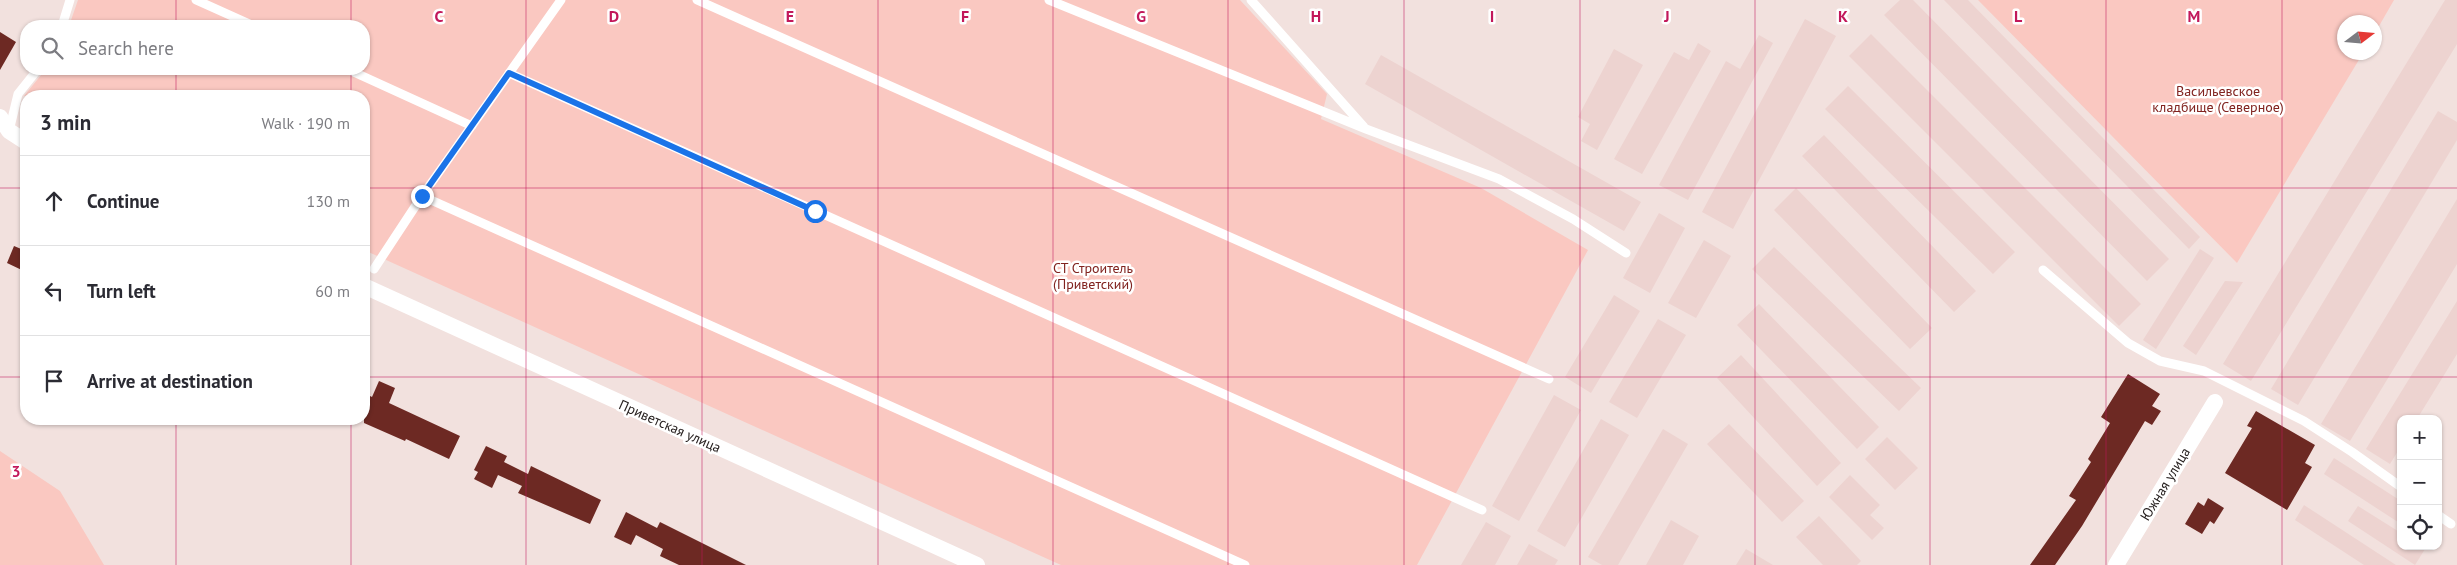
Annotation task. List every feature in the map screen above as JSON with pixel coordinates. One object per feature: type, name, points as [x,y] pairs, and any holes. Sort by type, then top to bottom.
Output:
[{"type":"street","points":[[0,117],[9,131],[20,138]]},
{"type":"street","name":"Приветская улица","points":[[370,289],[977,565]]},
{"type":"street","name":"Южная улица","points":[[2116,565],[2215,402]]},
{"type":"lane","points":[[64,20],[70,0]]},
{"type":"lane","points":[[196,0],[241,20]]},
{"type":"lane","points":[[374,269],[422,196],[560,0]]},
{"type":"lane","points":[[697,0],[1549,379]]},
{"type":"lane","points":[[1049,0],[1366,129],[1499,179],[1573,219],[1626,253]]},
{"type":"lane","points":[[1251,0],[1366,129]]},
{"type":"lane","points":[[509,73],[1482,510]]},
{"type":"lane","points":[[21,90],[33,75]]},
{"type":"lane","points":[[360,75],[472,126]]},
{"type":"lane","points":[[9,131],[20,92]]},
{"type":"lane","points":[[422,196],[1245,565]]},
{"type":"lane","points":[[2044,270],[2128,344],[2160,361],[2204,371],[2304,421],[2397,484]]},
{"type":"lane","points":[[2442,517],[2451,524]]},
{"type":"shaded area","points":[[1900,0],[1913,0],[2169,259],[2147,281],[1884,15]]},
{"type":"shaded area","points":[[1944,0],[1968,0],[2200,237],[2189,249]]},
{"type":"shaded area","points":[[2445,0],[2457,0],[2457,44],[2251,381],[2223,364]]},
{"type":"shaded area","points":[[1805,19],[1836,36],[1733,229],[1702,212]]},
{"type":"shaded area","points":[[1871,34],[2141,304],[2119,326],[1849,56]]},
{"type":"shaded area","points":[[1759,35],[1773,43],[1688,200],[1659,185],[1726,61],[1740,69]]},
{"type":"shaded area","points":[[1698,43],[1711,51],[1642,174],[1614,159],[1674,52],[1689,60]]},
{"type":"shaded area","points":[[1614,49],[1643,65],[1597,150],[1581,141],[1590,124],[1578,117]]},
{"type":"shaded area","points":[[1381,55],[1641,202],[1624,231],[1365,84]]},
{"type":"shaded area","points":[[1848,86],[2015,252],[1993,274],[1825,109]]},
{"type":"shaded area","points":[[2438,111],[2457,122],[2457,140],[2298,405],[2271,389]]},
{"type":"shaded area","points":[[1824,135],[1976,291],[1954,312],[1802,156]]},
{"type":"shaded area","points":[[1796,188],[1932,328],[1910,349],[1774,210]]},
{"type":"shaded area","points":[[2457,199],[2457,264],[2350,441],[2321,424]]},
{"type":"shaded area","points":[[1659,213],[1685,228],[1650,293],[1623,278]]},
{"type":"shaded area","points":[[1704,240],[1731,256],[1696,318],[1668,303]]},
{"type":"shaded area","points":[[1774,247],[1921,388],[1899,411],[1752,269]]},
{"type":"shaded area","points":[[2200,249],[2214,258],[2156,349],[2143,340]]},
{"type":"shaded area","points":[[2225,281],[2243,282],[2196,355],[2183,346]]},
{"type":"shaded area","points":[[1614,295],[1640,311],[1591,393],[1565,377]]},
{"type":"shaded area","points":[[2457,301],[2457,354],[2419,415],[2397,415],[2397,453],[2390,464],[2366,449]]},
{"type":"shaded area","points":[[1759,304],[1879,427],[1857,449],[1737,325]]},
{"type":"shaded area","points":[[1658,319],[1686,335],[1637,418],[1609,402]]},
{"type":"shaded area","points":[[1741,355],[1841,463],[1817,486],[1717,378]]},
{"type":"shaded area","points":[[1554,395],[1581,410],[1519,521],[1492,506]]},
{"type":"shaded area","points":[[1601,419],[1629,435],[1565,547],[1537,531]]},
{"type":"shaded area","points":[[1729,424],[1804,501],[1782,522],[1707,444]]},
{"type":"shaded area","points":[[1663,429],[1688,444],[1618,565],[1602,565],[1588,557]]},
{"type":"shaded area","points":[[1887,437],[1918,468],[1895,490],[1865,459]]},
{"type":"shaded area","points":[[2334,458],[2397,498],[2397,521],[2324,474]]},
{"type":"shaded area","points":[[1850,475],[1880,505],[1870,515],[1884,528],[1872,540],[1829,497]]},
{"type":"shaded area","points":[[2304,505],[2396,565],[2364,565],[2295,520]]},
{"type":"shaded area","points":[[2358,506],[2397,530],[2397,550],[2424,550],[2415,565],[2348,521]]},
{"type":"shaded area","points":[[1819,516],[1861,561],[1857,565],[1823,565],[1796,537]]},
{"type":"shaded area","points":[[1671,520],[1699,536],[1683,565],[1646,565]]},
{"type":"shaded area","points":[[1486,522],[1511,536],[1495,565],[1461,565]]},
{"type":"shaded area","points":[[1529,544],[1558,560],[1555,565],[1517,565]]},
{"type":"shaded area","points":[[1746,549],[1773,565],[1736,565]]},
{"type":"green space","name":"СТ Строитель (Приветский)","points":[[78,0],[1240,0],[1327,94],[1321,119],[1481,188],[1588,250],[1417,565],[1061,565],[370,253],[370,90],[29,90],[41,75],[370,75],[370,20],[71,20]]},
{"type":"green space","name":"Васильевское кладбище (Северное)","points":[[1978,0],[2394,0],[2382,21],[2382,15],[2337,15],[2337,60],[2359,60],[2237,263]]},
{"type":"green space","points":[[0,451],[60,491],[104,565],[0,565]]},
{"type":"building","points":[[0,32],[16,42],[0,70]]},
{"type":"building","points":[[14,246],[20,248],[20,269],[7,263]]},
{"type":"building","points":[[2128,374],[2160,394],[2152,406],[2161,411],[2152,425],[2145,421],[2082,526],[2055,565],[2030,565],[2076,500],[2069,496],[2091,462],[2088,459],[2110,423],[2101,417]]},
{"type":"building","points":[[379,381],[395,388],[389,403],[460,436],[449,459],[406,439],[405,441],[369,425],[370,396],[372,397]]},
{"type":"building","points":[[2256,411],[2315,445],[2305,463],[2312,467],[2287,510],[2225,473],[2252,428],[2247,426]]},
{"type":"building","points":[[486,446],[507,456],[504,462],[528,474],[531,466],[601,500],[590,524],[518,493],[522,486],[498,475],[492,488],[474,479],[478,472],[474,470]]},
{"type":"building","points":[[2208,498],[2224,508],[2214,524],[2210,521],[2202,534],[2185,524],[2198,502],[2204,506]]},
{"type":"building","points":[[626,512],[657,528],[660,522],[746,565],[679,565],[660,556],[663,549],[636,535],[631,545],[614,537]]},
{"type":"route","points":[[422,196],[509,73],[815,211]]}]
